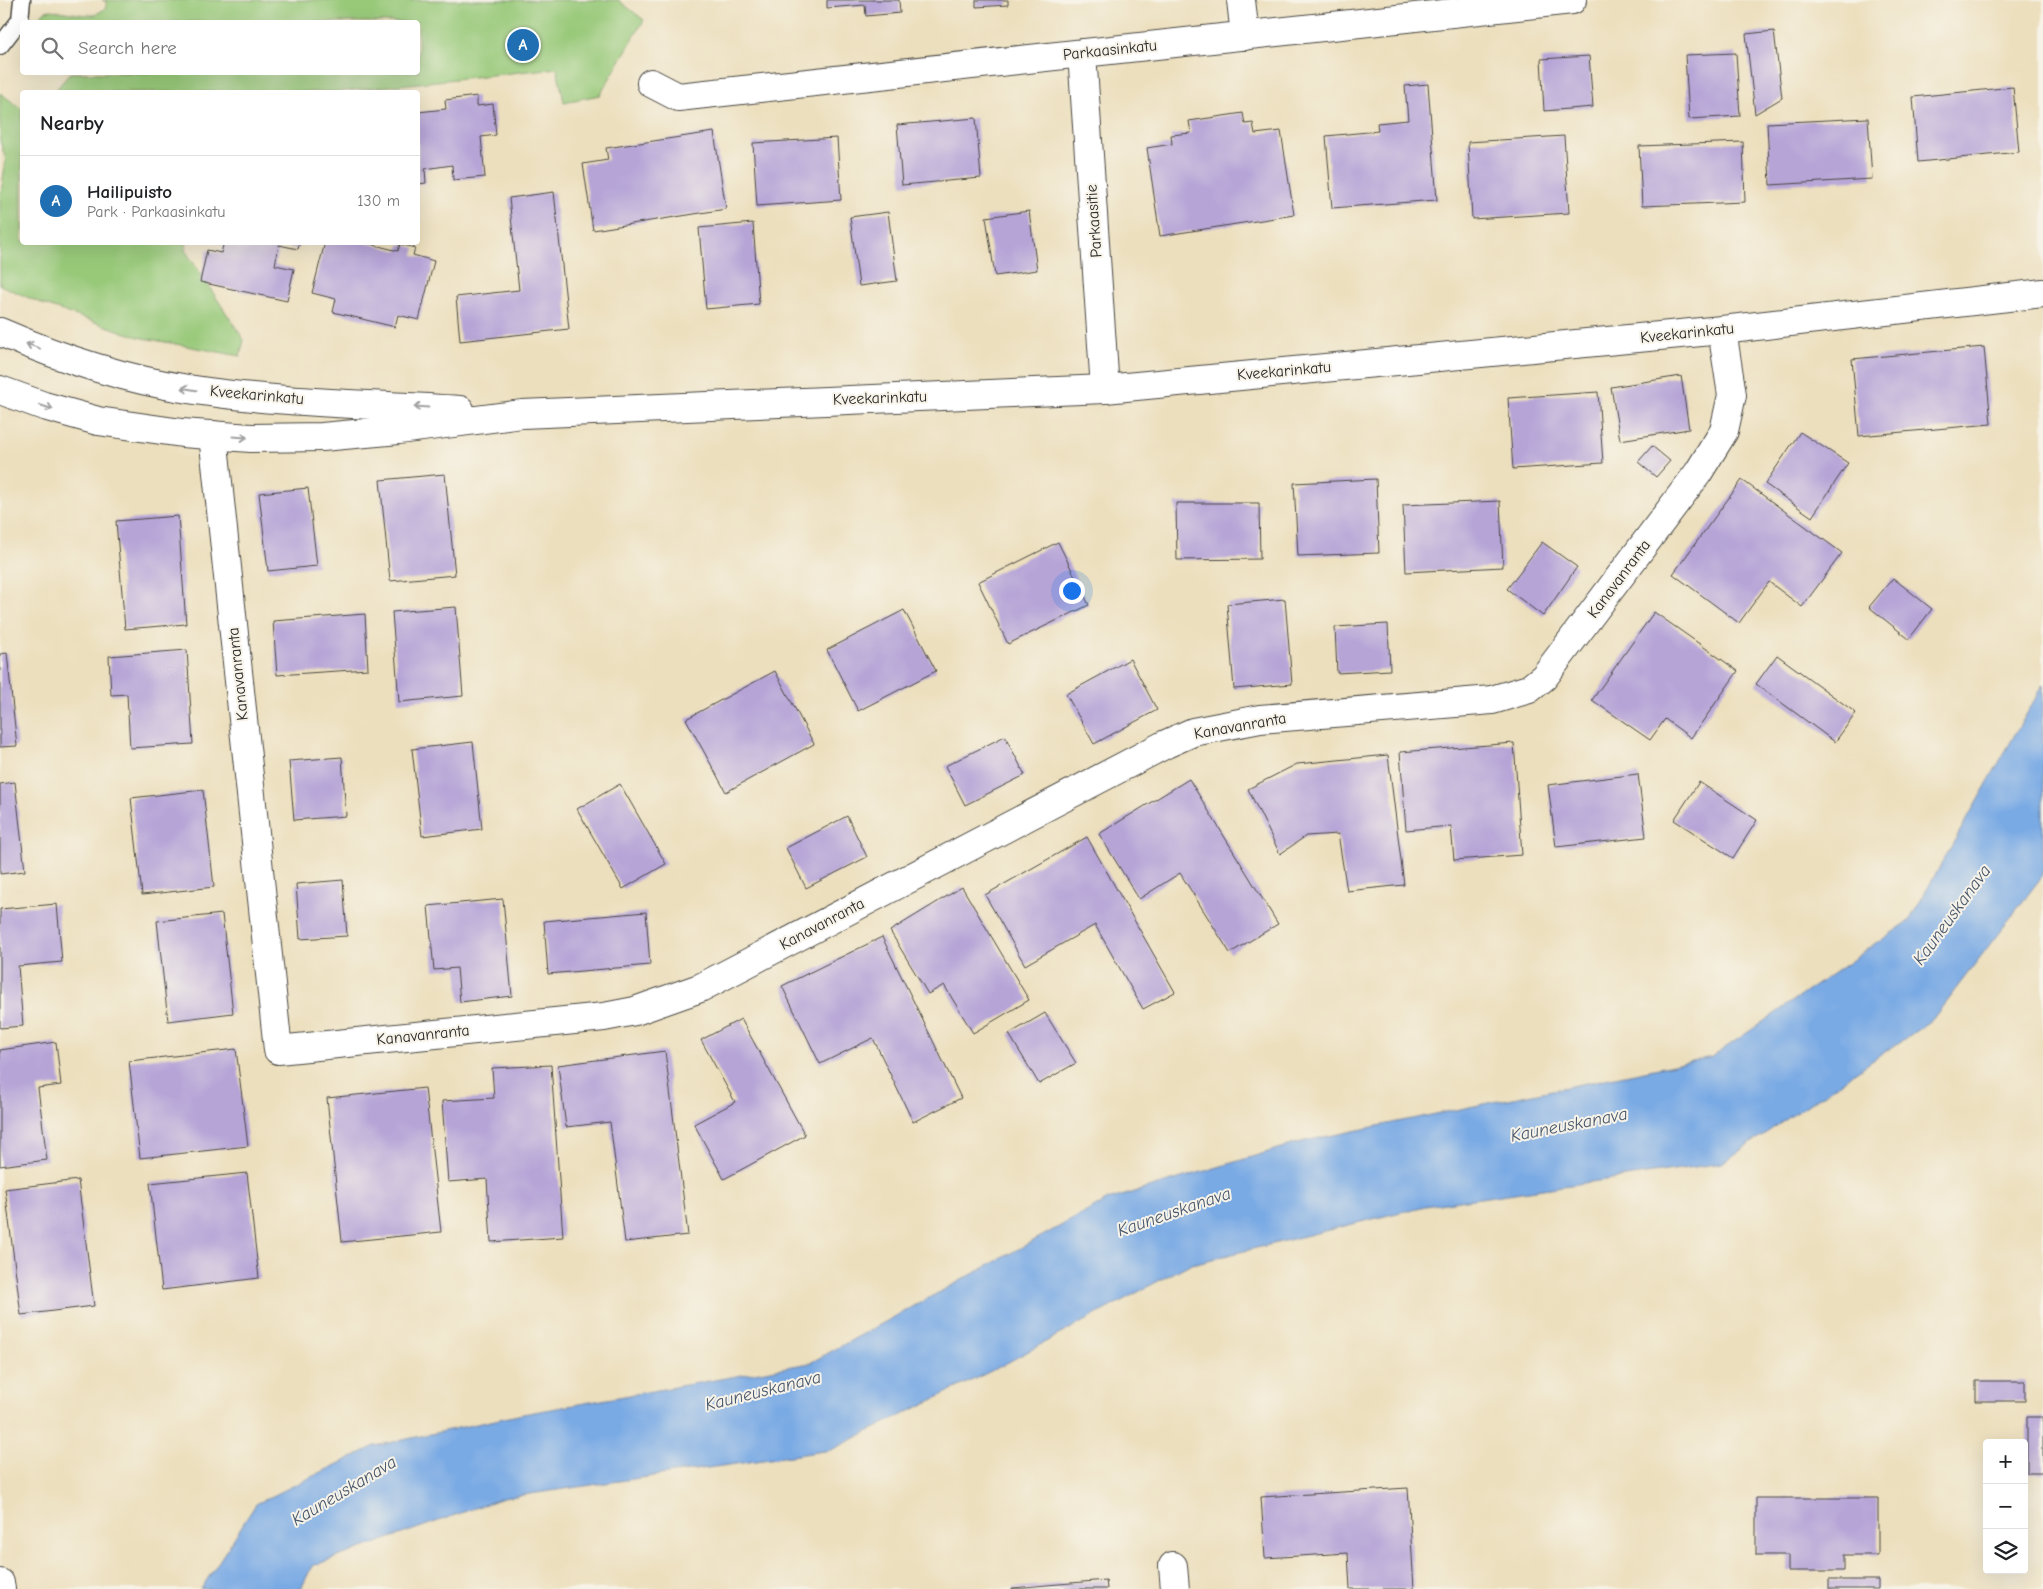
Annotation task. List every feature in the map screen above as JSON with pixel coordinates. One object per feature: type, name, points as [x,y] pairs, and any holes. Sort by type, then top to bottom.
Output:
[{"type":"street","points":[[1241,0],[1245,36]]},
{"type":"street","name":"Parkaasinkatu","points":[[651,83],[678,97],[1572,0]]},
{"type":"street","name":"Parkaasitie","points":[[1082,53],[1105,389]]},
{"type":"street","name":"Kveekarinkatu","points":[[0,390],[44,406],[98,421],[182,433],[251,438],[322,436],[399,430],[522,414],[1105,389],[1722,330],[2043,293]]},
{"type":"street","name":"Kanavanranta","points":[[213,435],[278,1050],[604,1017],[635,1011],[700,988],[1166,744],[1193,732],[1260,719],[1492,700],[1529,689],[1544,677],[1698,473],[1724,431],[1732,395],[1722,330]]},
{"type":"street","name":"Kveekarinkatu","points":[[0,332],[74,360],[143,380],[187,389],[240,396],[522,414]]},
{"type":"street","points":[[0,1583],[1,1589]]},
{"type":"lane","points":[[0,46],[20,20],[22,0]]},
{"type":"green space","points":[[102,0],[618,0],[644,20],[600,95],[564,102],[557,68],[354,90],[56,90],[68,75],[420,75],[420,20],[46,20],[41,16],[45,11],[51,10],[95,15],[106,8],[106,1]]},
{"type":"green space","points":[[0,93],[20,108],[20,245],[186,245],[185,250],[244,340],[240,356],[138,337],[45,305],[0,285],[0,198],[6,160],[0,141]]},
{"type":"water","name":"Kauneuskanava","points":[[2043,685],[2043,875],[1932,1020],[1722,1163],[1425,1206],[1188,1265],[1001,1366],[831,1450],[503,1498],[312,1566],[301,1589],[201,1589],[256,1504],[375,1446],[523,1414],[810,1363],[1108,1200],[1305,1141],[1712,1057],[1909,921]]},
{"type":"building","points":[[827,0],[899,0],[900,13],[866,16],[865,5],[827,8]]},
{"type":"building","points":[[976,0],[1008,0],[1008,5],[976,7]]},
{"type":"building","points":[[1774,31],[1782,98],[1755,114],[1746,34]]},
{"type":"building","points":[[1736,53],[1740,116],[1689,119],[1685,55]]},
{"type":"building","points":[[1589,56],[1593,107],[1544,111],[1541,59]]},
{"type":"building","points":[[1428,84],[1437,200],[1332,208],[1326,136],[1378,131],[1377,123],[1408,120],[1405,86]]},
{"type":"building","points":[[2013,87],[2019,152],[1918,162],[1913,97]]},
{"type":"building","points":[[477,96],[477,106],[493,104],[496,135],[481,137],[485,177],[453,180],[452,165],[425,169],[426,183],[420,184],[420,112],[446,109],[445,100]]},
{"type":"building","points":[[1243,113],[1245,124],[1253,123],[1255,134],[1281,131],[1294,215],[1160,236],[1147,148],[1172,144],[1171,135],[1191,133],[1189,121]]},
{"type":"building","points":[[976,118],[981,178],[902,185],[897,125]]},
{"type":"building","points":[[1868,118],[1872,179],[1770,185],[1767,123]]},
{"type":"building","points":[[714,132],[726,209],[593,230],[583,164],[608,160],[606,148]]},
{"type":"building","points":[[1564,136],[1569,213],[1472,219],[1468,142]]},
{"type":"building","points":[[837,138],[841,200],[757,206],[753,143]]},
{"type":"building","points":[[1743,142],[1745,202],[1642,206],[1639,146]]},
{"type":"building","points":[[554,192],[569,329],[460,341],[456,297],[519,290],[509,198]]},
{"type":"building","points":[[1029,211],[1037,270],[995,276],[986,217]]},
{"type":"building","points":[[888,212],[897,281],[859,286],[850,217]]},
{"type":"building","points":[[753,223],[759,304],[706,309],[699,228]]},
{"type":"building","points":[[223,245],[279,245],[275,265],[294,269],[287,301],[200,282],[207,250],[221,253]]},
{"type":"building","points":[[279,245],[299,245],[298,249]]},
{"type":"building","points":[[324,245],[375,245],[398,251],[400,245],[404,245],[415,248],[413,255],[434,261],[419,320],[398,315],[395,327],[333,312],[336,299],[312,293]]},
{"type":"building","points":[[1984,347],[1991,424],[1859,436],[1852,359]]},
{"type":"building","points":[[1681,376],[1689,429],[1620,440],[1611,387]]},
{"type":"building","points":[[1598,392],[1603,463],[1513,469],[1508,398]]},
{"type":"building","points":[[1800,432],[1848,463],[1812,517],[1765,484]]},
{"type":"building","points":[[1652,446],[1670,461],[1656,477],[1638,462]]},
{"type":"building","points":[[445,474],[455,575],[390,581],[380,480]]},
{"type":"building","points":[[1376,479],[1379,553],[1298,556],[1294,483]]},
{"type":"building","points":[[1742,480],[1842,553],[1802,607],[1769,582],[1739,623],[1673,574]]},
{"type":"building","points":[[308,488],[317,566],[268,571],[259,493]]},
{"type":"building","points":[[1500,501],[1503,567],[1406,572],[1403,505]]},
{"type":"building","points":[[1176,503],[1259,503],[1260,559],[1177,560]]},
{"type":"building","points":[[178,516],[186,624],[125,629],[116,521]]},
{"type":"building","points":[[1058,542],[1089,605],[1008,644],[978,582]]},
{"type":"building","points":[[1542,542],[1577,567],[1543,616],[1507,589]]},
{"type":"building","points":[[1893,578],[1932,609],[1909,639],[1869,607]]},
{"type":"building","points":[[1285,599],[1292,684],[1234,689],[1227,604]]},
{"type":"building","points":[[456,607],[463,696],[399,702],[392,612]]},
{"type":"building","points":[[904,610],[936,671],[858,711],[827,650]]},
{"type":"building","points":[[1654,612],[1738,671],[1691,738],[1665,719],[1650,740],[1592,700]]},
{"type":"building","points":[[365,614],[368,669],[277,675],[273,621]]},
{"type":"building","points":[[1388,624],[1390,670],[1337,673],[1335,627]]},
{"type":"building","points":[[187,650],[193,744],[130,748],[127,694],[111,695],[109,656]]},
{"type":"building","points":[[7,653],[17,746],[0,747],[0,654]]},
{"type":"building","points":[[1777,655],[1856,713],[1835,742],[1756,684]]},
{"type":"building","points":[[1130,659],[1157,710],[1094,744],[1066,694]]},
{"type":"building","points":[[775,671],[814,744],[726,792],[686,719]]},
{"type":"building","points":[[1005,736],[1025,775],[965,805],[945,766]]},
{"type":"building","points":[[473,742],[482,829],[422,836],[412,749]]},
{"type":"building","points":[[1514,743],[1522,855],[1454,860],[1451,826],[1406,830],[1400,752]]},
{"type":"building","points":[[1388,755],[1404,885],[1347,891],[1338,834],[1306,836],[1280,854],[1248,789],[1297,764]]},
{"type":"building","points":[[342,757],[346,816],[294,820],[289,761]]},
{"type":"building","points":[[1638,774],[1646,837],[1556,847],[1548,785]]},
{"type":"building","points":[[1189,779],[1278,924],[1230,953],[1180,873],[1139,899],[1099,834]]},
{"type":"building","points":[[15,782],[25,871],[0,874],[0,784]]},
{"type":"building","points":[[1699,782],[1757,820],[1733,858],[1674,820]]},
{"type":"building","points":[[620,784],[666,864],[623,889],[577,809]]},
{"type":"building","points":[[203,790],[214,887],[142,895],[131,798]]},
{"type":"building","points":[[847,816],[867,857],[806,888],[786,848]]},
{"type":"building","points":[[1087,837],[1175,992],[1143,1009],[1095,925],[1025,965],[985,895]]},
{"type":"building","points":[[343,880],[347,936],[300,939],[296,884]]},
{"type":"building","points":[[962,887],[1029,1000],[973,1033],[944,985],[928,994],[890,931]]},
{"type":"building","points":[[503,899],[512,996],[460,1002],[457,968],[434,970],[428,906]]},
{"type":"building","points":[[57,904],[62,962],[18,966],[23,1026],[0,1028],[0,909]]},
{"type":"building","points":[[646,912],[650,965],[548,974],[544,921]]},
{"type":"building","points":[[222,914],[233,1013],[168,1021],[157,921]]},
{"type":"building","points":[[882,937],[961,1098],[913,1122],[873,1038],[820,1064],[782,986]]},
{"type":"building","points":[[1045,1013],[1076,1063],[1039,1084],[1009,1034]]},
{"type":"building","points":[[741,1019],[805,1135],[724,1179],[694,1124],[735,1102],[701,1040]]},
{"type":"building","points":[[56,1042],[61,1085],[38,1088],[47,1160],[0,1166],[0,1050]]},
{"type":"building","points":[[236,1049],[248,1146],[140,1158],[129,1061]]},
{"type":"building","points":[[665,1051],[688,1235],[625,1242],[610,1122],[566,1127],[558,1065]]},
{"type":"building","points":[[551,1065],[563,1237],[491,1242],[487,1179],[448,1182],[442,1101],[494,1098],[492,1068]]},
{"type":"building","points":[[425,1088],[441,1232],[342,1242],[327,1098]]},
{"type":"building","points":[[247,1173],[259,1278],[162,1290],[150,1183]]},
{"type":"building","points":[[78,1180],[94,1306],[21,1315],[5,1189]]},
{"type":"building","points":[[1976,1381],[2025,1381],[2025,1401],[1976,1401]]},
{"type":"building","points":[[2027,1417],[2043,1417],[2043,1473],[2028,1473]]},
{"type":"building","points":[[1408,1488],[1414,1589],[1350,1589],[1348,1553],[1265,1558],[1261,1497]]},
{"type":"building","points":[[1756,1498],[1878,1498],[1878,1555],[1844,1555],[1844,1571],[1788,1571],[1788,1555],[1756,1555]]},
{"type":"building","points":[[1106,1580],[1107,1589],[1012,1589],[1012,1588]]},
{"type":"building","points":[[1829,1580],[1878,1580],[1878,1589],[1829,1589]]},
{"type":"place","name":"Hailipuisto","points":[[523,45]]}]
